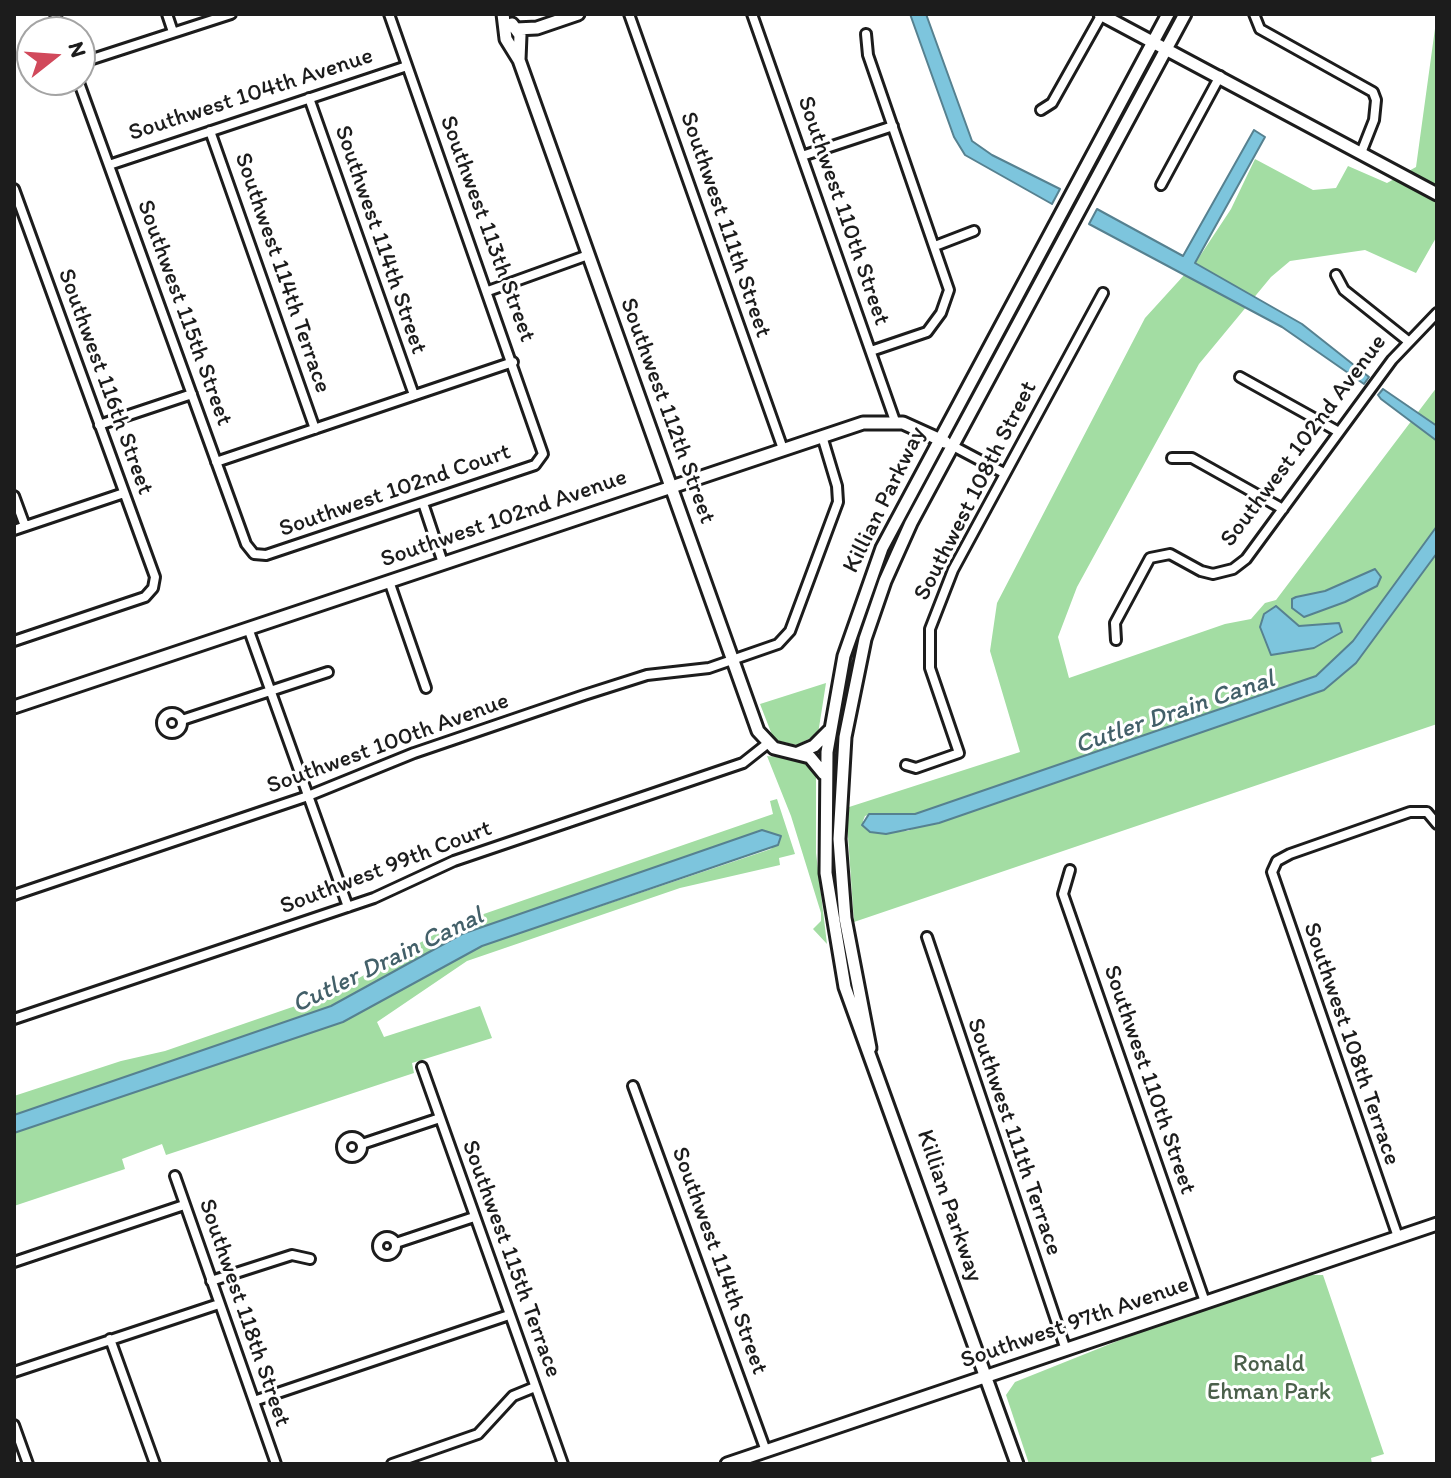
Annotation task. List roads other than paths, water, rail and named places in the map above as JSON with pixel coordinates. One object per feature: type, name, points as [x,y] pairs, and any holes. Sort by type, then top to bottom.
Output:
[{"type":"street","points":[[167,14],[173,32]]},
{"type":"street","points":[[96,58],[231,14]]},
{"type":"street","name":"Southwest 113th Street","points":[[389,14],[513,362],[542,447],[541,458]]},
{"type":"street","points":[[503,15],[514,35],[578,14]]},
{"type":"street","name":"Southwest 111th Street","points":[[629,14],[783,449]]},
{"type":"street","name":"Southwest 110th Street","points":[[752,14],[895,421]]},
{"type":"street","points":[[1041,110],[1052,103],[1101,14],[1437,194]]},
{"type":"street","name":"Killian Parkway","points":[[870,1048],[858,1030],[833,934],[824,856],[825,775],[844,656],[871,575],[939,439],[1168,14]]},
{"type":"street","name":"Killian Parkway","points":[[986,1378],[870,1048],[842,887],[839,821],[845,737],[856,673],[879,597],[906,534],[1185,14]]},
{"type":"street","points":[[1254,18],[1260,29],[1365,85],[1375,96],[1374,120],[1361,153]]},
{"type":"street","points":[[866,34],[868,55],[949,286],[943,308],[925,333],[871,351]]},
{"type":"street","name":"Southwest 112th Street","points":[[514,35],[519,60],[732,660],[758,731],[767,744]]},
{"type":"street","name":"Southwest 104th Avenue","points":[[109,165],[407,66]]},
{"type":"street","points":[[1161,185],[1220,76]]},
{"type":"street","name":"Southwest 115th Street","points":[[84,96],[248,547],[258,555]]},
{"type":"street","name":"Southwest 114th Street","points":[[309,98],[414,395]]},
{"type":"street","points":[[802,156],[893,126]]},
{"type":"street","name":"Southwest 114th Terrace","points":[[210,131],[315,429]]},
{"type":"street","name":"Southwest 116th Street","points":[[14,641],[145,597],[153,588],[154,573],[15,193]]},
{"type":"street","points":[[935,246],[974,231]]},
{"type":"street","points":[[488,291],[588,255]]},
{"type":"street","points":[[1336,275],[1344,290],[1408,341]]},
{"type":"street","name":"Southwest 108th Street","points":[[906,765],[916,768],[959,753],[930,668],[930,629],[953,570],[1103,293]]},
{"type":"street","name":"Southwest 102nd Avenue","points":[[1116,640],[1115,623],[1150,558],[1168,553],[1203,572],[1226,572],[1246,559],[1408,341],[1437,313]]},
{"type":"street","points":[[216,462],[513,362]]},
{"type":"street","points":[[1240,377],[1339,432]]},
{"type":"street","points":[[99,425],[192,394]]},
{"type":"street","name":"Southwest 102nd Avenue","points":[[14,707],[670,485],[863,423],[895,421],[939,439],[1004,473]]},
{"type":"street","name":"Southwest 100th Avenue","points":[[14,895],[308,796],[425,749],[642,677],[695,671],[778,644],[790,631],[838,502],[837,486],[822,436]]},
{"type":"street","name":"Southwest 102nd Court","points":[[258,555],[535,465],[541,458]]},
{"type":"street","points":[[1172,458],[1192,458],[1283,509]]},
{"type":"street","points":[[14,530],[124,493]]},
{"type":"street","points":[[14,496],[25,526]]},
{"type":"street","points":[[423,503],[443,563]]},
{"type":"street","points":[[389,581],[426,688]]},
{"type":"street","points":[[248,628],[348,907]]},
{"type":"street","points":[[182,720],[328,672]]},
{"type":"street","points":[[798,753],[814,746],[830,730]]},
{"type":"street","points":[[767,744],[814,760],[825,775]]},
{"type":"street","name":"Southwest 99th Court","points":[[14,1019],[348,907],[460,858],[747,761],[767,744]]},
{"type":"street","name":"Southwest 108th Terrace","points":[[1398,1237],[1274,883],[1275,863],[1285,856],[1410,812],[1424,811],[1437,824]]},
{"type":"street","name":"Southwest 110th Street","points":[[1070,870],[1063,894],[1205,1302]]},
{"type":"street","name":"Southwest 111th Terrace","points":[[927,937],[1066,1350]]},
{"type":"street","name":"Southwest 115th Terrace","points":[[422,1067],[563,1464]]},
{"type":"street","name":"Southwest 114th Street","points":[[633,1086],[766,1451]]},
{"type":"street","points":[[362,1144],[440,1118]]},
{"type":"street","name":"Southwest 118th Street","points":[[175,1176],[276,1464]]},
{"type":"street","points":[[14,1262],[184,1205]]},
{"type":"street","points":[[396,1243],[474,1217]]},
{"type":"street","name":"Southwest 97th Avenue","points":[[727,1464],[1437,1224]]},
{"type":"street","points":[[211,1281],[292,1255],[310,1259]]},
{"type":"street","points":[[14,1372],[219,1304]]},
{"type":"street","points":[[254,1401],[509,1315]]},
{"type":"street","points":[[110,1339],[155,1464]]},
{"type":"street","points":[[986,1378],[1017,1464]]},
{"type":"street","points":[[392,1464],[474,1436],[488,1426],[509,1400],[535,1387]]},
{"type":"street","points":[[14,1425],[28,1464]]},
{"type":"water","points":[[910,14],[926,14],[972,141],[992,155],[1060,189],[1052,204],[965,155],[954,137]]},
{"type":"water","points":[[1254,130],[1265,137],[1195,263],[1302,324],[1369,377],[1364,384],[1282,327],[1089,224],[1097,209],[1183,256]]},
{"type":"water","points":[[1383,389],[1437,426],[1437,441],[1381,399],[1378,395]]},
{"type":"water","points":[[1437,526],[1437,553],[1356,663],[1324,690],[939,823],[886,834],[870,832],[862,825],[869,814],[915,814],[1316,676],[1353,641]]},
{"type":"water","points":[[1375,569],[1381,577],[1377,586],[1345,602],[1304,617],[1292,608],[1292,599],[1296,597],[1325,591]]},
{"type":"water","points":[[1276,606],[1299,626],[1339,623],[1342,632],[1314,648],[1271,655],[1260,627],[1264,614]]},
{"type":"water","points":[[762,830],[781,836],[778,845],[482,946],[343,1022],[14,1133],[14,1115],[331,1006],[462,934]]},
{"type":"water label","name":"Cutler Drain Canal","points":[[1175,713]]},
{"type":"water label","name":"Cutler Drain Canal","points":[[388,961]]},
{"type":"park label","name":"Ronald Ehman Park","points":[[1269,1379]]}]
